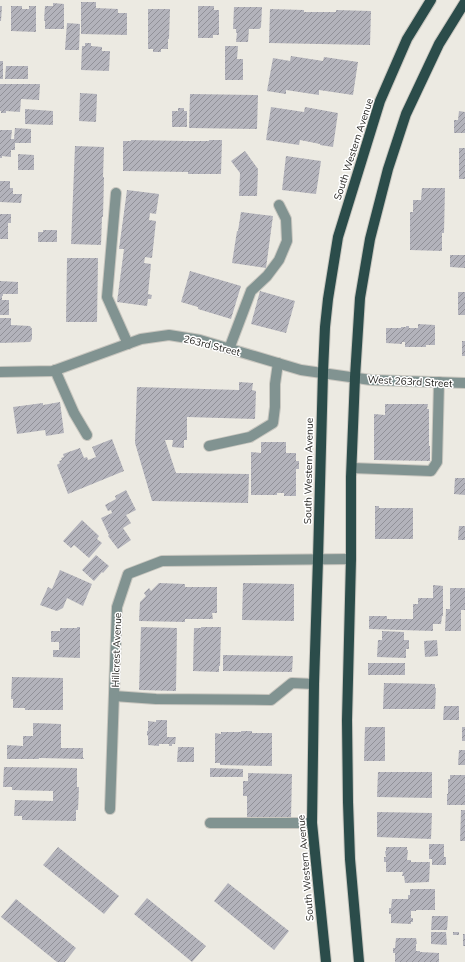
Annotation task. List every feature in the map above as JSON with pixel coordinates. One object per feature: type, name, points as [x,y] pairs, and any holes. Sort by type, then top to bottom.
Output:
[{"type":"main road","name":"South Western Avenue","points":[[326,962],[312,823],[314,684],[323,372],[328,299],[338,237],[380,101],[407,39],[431,0]]},
{"type":"main road","points":[[359,962],[350,859],[347,720],[352,468],[355,377],[360,298],[370,239],[388,169],[406,114],[439,44],[465,2]]},
{"type":"street","points":[[116,193],[107,297],[128,344]]},
{"type":"street","points":[[229,349],[251,291],[267,276],[278,260],[287,241],[286,219],[279,204]]},
{"type":"street","name":"263rd Street","points":[[0,372],[53,371],[140,339],[169,335],[200,340],[301,370],[355,377]]},
{"type":"street","points":[[209,446],[250,437],[272,424],[276,407],[275,384],[278,363]]},
{"type":"street","points":[[55,370],[74,413],[87,435]]},
{"type":"street","name":"West 263rd Street","points":[[355,377],[371,380],[465,383]]},
{"type":"street","points":[[352,468],[431,471],[437,462],[439,382]]},
{"type":"street","name":"Hillcrest Avenue","points":[[110,809],[117,607],[128,574],[162,561],[351,559]]},
{"type":"street","points":[[114,696],[156,699],[272,700],[292,683],[314,684]]},
{"type":"street","points":[[210,823],[312,823]]},
{"type":"building","points":[[81,2],[96,2],[96,8],[118,9],[118,13],[127,13],[127,35],[81,34]]},
{"type":"building","points":[[53,3],[64,4],[64,29],[45,29],[45,6],[53,6]]},
{"type":"building","points":[[0,6],[2,6],[1,21],[0,21]]},
{"type":"building","points":[[11,6],[22,6],[22,9],[29,9],[29,6],[36,6],[36,32],[11,31]]},
{"type":"building","points":[[198,6],[214,6],[214,10],[219,10],[219,35],[213,35],[213,38],[198,38]]},
{"type":"building","points":[[234,7],[262,7],[261,27],[259,29],[249,29],[248,42],[236,42],[237,33],[236,29],[233,29]]},
{"type":"building","points":[[148,9],[170,9],[168,49],[161,49],[161,52],[153,52],[153,49],[148,49]]},
{"type":"building","points":[[270,9],[304,10],[304,12],[336,12],[336,10],[371,11],[370,45],[269,43]]},
{"type":"building","points":[[67,23],[80,24],[79,50],[65,50]]},
{"type":"building","points":[[85,43],[91,43],[91,46],[102,47],[102,51],[110,51],[109,71],[81,70],[82,46],[85,46]]},
{"type":"building","points":[[225,46],[238,46],[237,59],[243,59],[243,80],[225,80]]},
{"type":"building","points":[[291,56],[323,61],[324,57],[358,62],[353,95],[319,90],[319,95],[286,90],[286,94],[267,91],[273,58],[290,61]]},
{"type":"building","points":[[0,61],[3,61],[3,79],[0,79]]},
{"type":"building","points":[[6,66],[28,66],[28,79],[5,79]]},
{"type":"building","points":[[0,84],[40,84],[39,100],[21,99],[20,112],[6,111],[6,113],[1,113]]},
{"type":"building","points":[[80,93],[97,94],[96,122],[79,121]]},
{"type":"building","points":[[190,94],[258,95],[257,129],[189,128]]},
{"type":"building","points":[[271,107],[304,112],[305,107],[338,113],[333,147],[300,140],[299,145],[266,140]]},
{"type":"building","points":[[178,108],[184,108],[184,111],[187,111],[187,127],[172,127],[172,111],[178,111]]},
{"type":"building","points":[[25,109],[53,111],[53,125],[25,124]]},
{"type":"building","points":[[459,111],[465,112],[465,133],[454,133],[454,120],[458,120]]},
{"type":"building","points":[[15,128],[31,129],[31,143],[15,143],[15,150],[11,150],[11,157],[2,156],[2,158],[0,158],[0,130],[12,130],[11,139],[14,139]]},
{"type":"building","points":[[222,140],[221,174],[123,171],[123,141]]},
{"type":"building","points":[[75,146],[104,147],[101,245],[71,244]]},
{"type":"building","points":[[459,148],[465,148],[465,179],[459,179]]},
{"type":"building","points":[[245,151],[258,169],[257,196],[239,196],[240,173],[231,161]]},
{"type":"building","points":[[18,154],[34,155],[34,170],[18,170]]},
{"type":"building","points":[[286,156],[321,161],[316,194],[282,190]]},
{"type":"building","points":[[0,181],[10,181],[10,188],[13,188],[13,194],[22,194],[21,203],[0,202]]},
{"type":"building","points":[[422,188],[445,188],[442,251],[410,250],[410,212],[413,212],[413,200],[421,200]]},
{"type":"building","points":[[127,190],[159,194],[156,214],[150,213],[149,220],[156,221],[152,258],[145,257],[144,263],[151,264],[148,294],[152,295],[151,299],[148,299],[147,306],[117,302],[124,249],[119,249]]},
{"type":"building","points":[[241,212],[273,216],[266,268],[232,263]]},
{"type":"building","points":[[0,214],[11,214],[11,223],[8,223],[8,239],[0,239]]},
{"type":"building","points":[[43,230],[57,230],[57,242],[38,242],[38,232],[43,232]]},
{"type":"building","points":[[450,255],[465,255],[465,268],[450,267]]},
{"type":"building","points":[[67,258],[98,258],[97,322],[66,322]]},
{"type":"building","points":[[190,271],[241,286],[231,319],[181,302]]},
{"type":"building","points":[[0,281],[18,282],[18,294],[3,294],[2,296],[2,300],[9,300],[9,315],[0,315]]},
{"type":"building","points":[[260,291],[295,301],[286,333],[251,324]]},
{"type":"building","points":[[458,292],[465,292],[465,315],[458,315]]},
{"type":"building","points":[[0,318],[11,318],[11,325],[30,326],[32,329],[32,339],[30,342],[0,343]]},
{"type":"building","points":[[418,324],[435,325],[435,345],[426,345],[426,347],[405,347],[405,342],[402,342],[402,344],[386,343],[386,328],[401,328],[409,326],[409,328],[418,328]]},
{"type":"building","points":[[462,341],[465,341],[465,356],[462,356]]},
{"type":"building","points":[[239,382],[253,383],[252,390],[256,391],[255,419],[187,417],[187,440],[184,440],[184,448],[172,447],[173,440],[165,440],[176,473],[249,474],[248,503],[152,501],[135,443],[137,387],[239,390]]},
{"type":"building","points":[[60,402],[64,433],[46,436],[45,430],[17,434],[13,407]]},
{"type":"building","points":[[385,404],[428,404],[430,461],[374,460],[374,414],[385,415]]},
{"type":"building","points":[[112,439],[124,471],[68,494],[57,465],[60,463],[59,461],[62,460],[61,458],[64,457],[63,454],[80,448],[84,458],[87,457],[88,460],[96,457],[92,447]]},
{"type":"building","points":[[261,442],[286,442],[286,453],[296,453],[296,461],[299,461],[299,469],[296,469],[296,496],[284,496],[284,493],[277,493],[277,495],[251,495],[251,452],[261,453]]},
{"type":"building","points":[[455,478],[465,478],[465,495],[454,494]]},
{"type":"building","points":[[126,490],[136,510],[126,515],[131,523],[123,528],[131,540],[118,549],[108,536],[109,535],[101,518],[112,513],[111,510],[108,511],[105,505],[116,499],[115,496]]},
{"type":"building","points":[[375,506],[379,506],[379,508],[413,508],[413,539],[375,539]]},
{"type":"building","points":[[82,520],[99,536],[97,539],[102,543],[89,558],[74,545],[71,548],[63,541]]},
{"type":"building","points":[[459,526],[465,526],[465,540],[458,540]]},
{"type":"building","points":[[96,555],[109,566],[94,581],[82,570]]},
{"type":"building","points":[[60,570],[92,584],[83,606],[67,598],[63,608],[57,611],[40,605],[48,587],[52,589]]},
{"type":"building","points":[[159,583],[185,584],[185,587],[217,587],[217,613],[212,613],[213,619],[185,619],[185,622],[139,621],[140,602],[146,596],[144,593],[149,588],[151,591]]},
{"type":"building","points":[[243,583],[294,584],[294,621],[242,620]]},
{"type":"building","points":[[433,585],[443,586],[443,616],[441,624],[433,624],[433,631],[369,629],[369,616],[387,616],[387,619],[413,619],[413,604],[418,604],[418,598],[433,598]]},
{"type":"building","points":[[450,588],[465,588],[465,610],[461,610],[461,631],[445,631],[446,609],[450,609]]},
{"type":"building","points":[[80,627],[80,658],[53,657],[53,650],[59,650],[59,642],[51,642],[51,631],[60,631],[60,628]]},
{"type":"building","points":[[141,627],[177,628],[176,691],[139,690]]},
{"type":"building","points":[[221,627],[219,672],[193,671],[194,628]]},
{"type":"building","points":[[382,631],[404,632],[404,640],[409,640],[409,649],[406,649],[406,658],[377,657],[378,640],[382,640]]},
{"type":"building","points":[[437,640],[438,656],[425,657],[424,641]]},
{"type":"building","points":[[223,655],[293,656],[292,672],[223,671]]},
{"type":"building","points":[[368,663],[405,663],[405,675],[368,675]]},
{"type":"building","points":[[12,677],[63,678],[63,710],[25,710],[25,708],[13,708],[13,699],[11,699]]},
{"type":"building","points":[[384,683],[435,684],[435,709],[383,709]]},
{"type":"building","points":[[444,706],[459,706],[459,720],[443,720]]},
{"type":"building","points":[[156,720],[167,720],[167,737],[176,737],[175,744],[172,744],[172,746],[169,746],[169,744],[159,744],[159,746],[148,745],[148,721],[156,722]]},
{"type":"building","points":[[33,723],[61,724],[61,748],[83,748],[84,759],[7,759],[7,745],[23,746],[23,736],[33,736]]},
{"type":"building","points":[[365,727],[385,727],[385,761],[364,761]]},
{"type":"building","points":[[462,727],[465,727],[465,741],[462,741]]},
{"type":"building","points":[[252,731],[252,733],[272,733],[272,766],[220,765],[220,763],[215,763],[215,733],[221,734],[221,732]]},
{"type":"building","points":[[178,747],[194,747],[194,762],[177,762]]},
{"type":"building","points":[[459,750],[465,750],[465,765],[458,765]]},
{"type":"building","points":[[4,767],[77,768],[77,787],[79,787],[76,821],[22,820],[22,816],[14,816],[15,800],[53,801],[53,791],[12,790],[12,787],[3,787]]},
{"type":"building","points":[[210,768],[243,769],[243,777],[210,777]]},
{"type":"building","points":[[378,772],[432,772],[432,798],[377,797]]},
{"type":"building","points":[[248,773],[292,774],[291,818],[247,818],[247,796],[243,796],[243,781],[248,781]]},
{"type":"building","points":[[450,775],[465,775],[465,805],[447,805],[448,779],[450,779]]},
{"type":"building","points":[[461,810],[465,810],[465,841],[460,841]]},
{"type":"building","points":[[377,812],[432,813],[431,839],[377,837]]},
{"type":"building","points":[[429,844],[444,844],[444,857],[446,857],[446,865],[432,865],[432,859],[429,859]]},
{"type":"building","points":[[58,847],[119,896],[104,914],[43,865]]},
{"type":"building","points":[[386,847],[407,847],[407,860],[411,860],[411,862],[430,862],[429,882],[405,883],[404,876],[402,876],[403,872],[386,872],[386,862],[384,862],[384,857],[386,857]]},
{"type":"building","points":[[228,883],[289,931],[274,950],[214,901]]},
{"type":"building","points":[[410,889],[435,889],[435,910],[411,911],[411,918],[413,918],[413,922],[411,922],[411,924],[391,923],[389,908],[391,908],[392,899],[408,899]]},
{"type":"building","points":[[147,898],[206,946],[192,962],[134,914]]},
{"type":"building","points":[[16,899],[76,948],[65,962],[57,962],[1,917]]},
{"type":"building","points":[[432,916],[448,916],[447,930],[431,930]]},
{"type":"building","points":[[431,932],[446,932],[447,945],[431,944]]},
{"type":"building","points":[[453,932],[459,932],[459,935],[453,935]]},
{"type":"building","points":[[463,934],[465,934],[465,946],[463,946]]},
{"type":"building","points":[[396,938],[416,938],[416,951],[439,953],[439,962],[395,962],[395,953],[393,953],[393,948],[395,948]]}]
